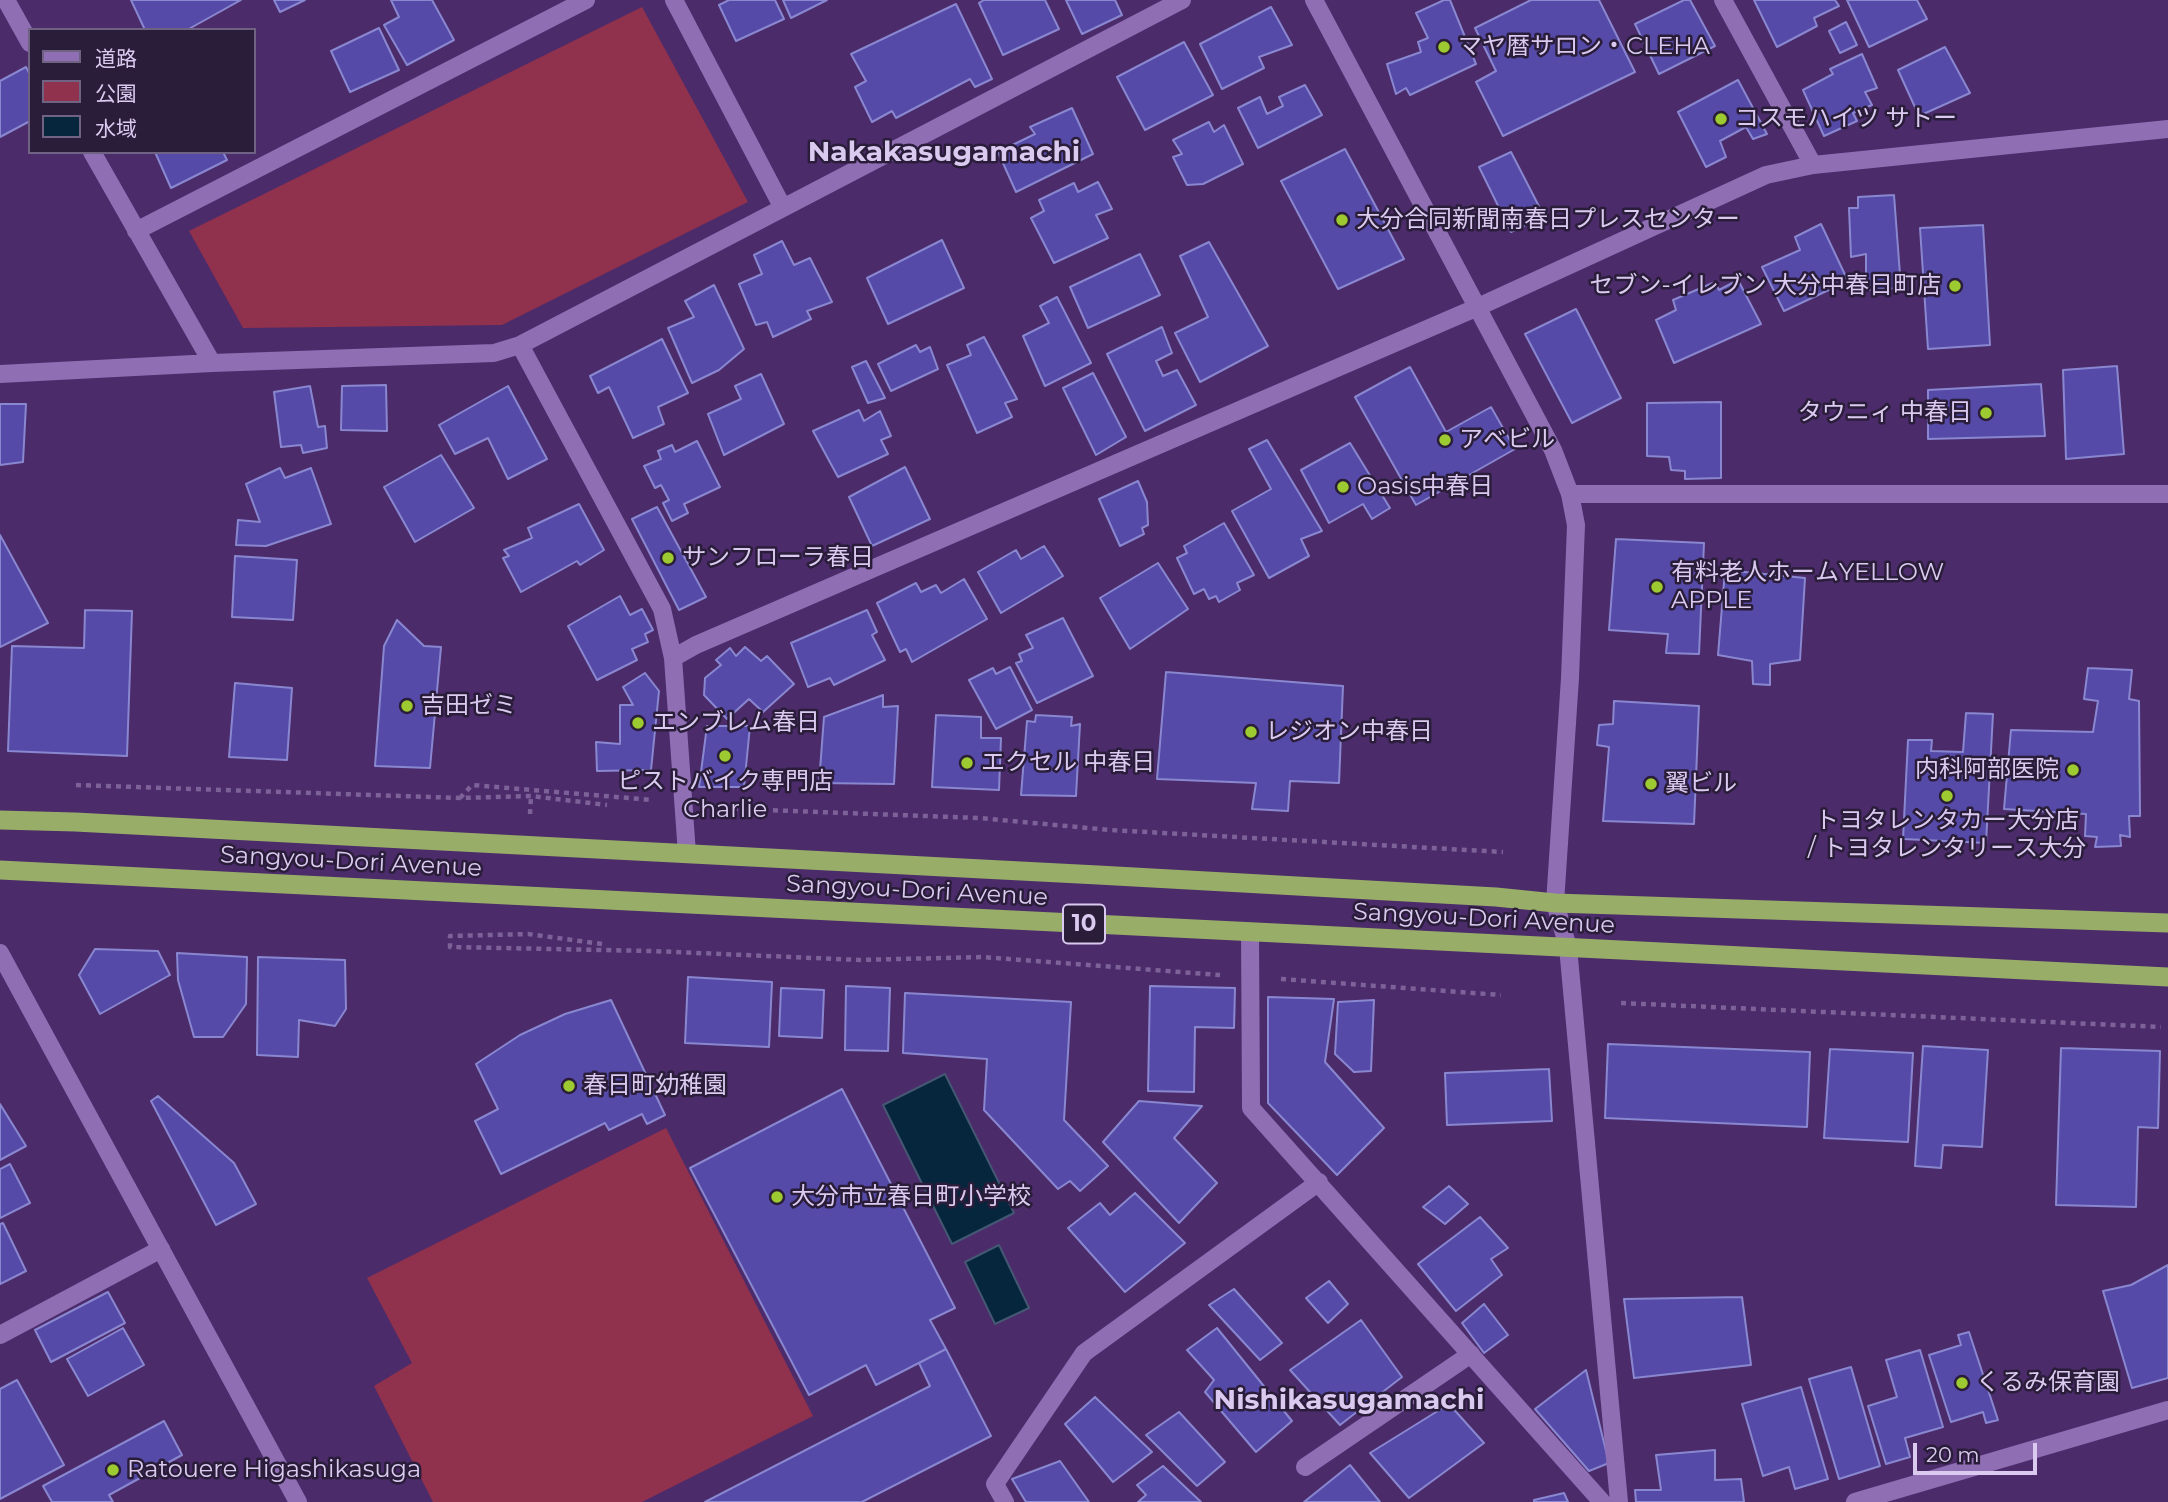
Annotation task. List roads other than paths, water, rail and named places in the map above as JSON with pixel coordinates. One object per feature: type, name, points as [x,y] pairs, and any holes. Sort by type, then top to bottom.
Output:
[{"type":"highway","name":"Sangyou-Dori Avenue","points":[[0,820],[1468,895],[1555,903],[2168,923]]},
{"type":"highway","name":"Sangyou-Dori Avenue","points":[[0,870],[2168,977]]},
{"type":"street","points":[[6,0],[28,39]]},
{"type":"street","points":[[136,231],[586,0]]},
{"type":"street","points":[[674,0],[783,208]]},
{"type":"street","points":[[0,374],[494,353],[520,345],[1182,0]]},
{"type":"street","points":[[1314,0],[1553,450],[1570,494],[1576,525],[1570,678],[1555,903],[1568,947],[1619,1502]]},
{"type":"street","points":[[1723,0],[1812,165]]},
{"type":"street","points":[[673,659],[722,634],[1478,307],[1766,175],[1812,165],[2168,129]]},
{"type":"street","points":[[93,154],[212,363]]},
{"type":"street","points":[[520,345],[662,609],[673,659],[687,854]]},
{"type":"street","points":[[1570,494],[2168,494]]},
{"type":"street","points":[[1250,932],[1251,1108],[1602,1502]]},
{"type":"street","points":[[0,953],[298,1502]]},
{"type":"street","points":[[1005,1502],[995,1483],[1084,1353],[1319,1182]]},
{"type":"street","points":[[0,1335],[161,1249]]},
{"type":"street","points":[[1305,1467],[1471,1354]]},
{"type":"street","points":[[1855,1502],[2168,1410]]},
{"type":"water","points":[[945,1074],[1014,1213],[952,1244],[883,1105]]},
{"type":"water","points":[[999,1245],[1029,1308],[995,1324],[965,1262]]},
{"type":"place","name":"マヤ暦サロン・CLEHA","points":[[1444,47]]},
{"type":"place","name":"コスモハイツ サトー","points":[[1721,119]]},
{"type":"place","name":"大分合同新聞南春日プレスセンター","points":[[1342,220]]},
{"type":"place","name":"セブン-イレブン 大分中春日町店","points":[[1955,286]]},
{"type":"place","name":"タウニィ 中春日","points":[[1986,413]]},
{"type":"place","name":"アベビル","points":[[1445,440]]},
{"type":"place","name":"Oasis中春日","points":[[1343,487]]},
{"type":"place","name":"サンフローラ春日","points":[[668,558]]},
{"type":"place","name":"有料老人ホームYELLOW APPLE","points":[[1657,587]]},
{"type":"place","name":"吉田ゼミ","points":[[407,706]]},
{"type":"place","name":"エンブレム春日","points":[[638,723]]},
{"type":"place","name":"レジオン中春日","points":[[1251,732]]},
{"type":"place","name":"ピストバイク専門店 Charlie","points":[[725,756]]},
{"type":"place","name":"エクセル 中春日","points":[[967,763]]},
{"type":"place","name":"内科阿部医院","points":[[2073,770]]},
{"type":"place","name":"翼ビル","points":[[1651,784]]},
{"type":"place","name":"トヨタレンタカー大分店 / トヨタレンタリース大分","points":[[1947,796]]},
{"type":"place","name":"春日町幼稚園","points":[[569,1086]]},
{"type":"place","name":"大分市立春日町小学校","points":[[777,1197]]},
{"type":"place","name":"くるみ保育園","points":[[1962,1383]]},
{"type":"place","name":"Ratouere Higashikasuga","points":[[113,1470]]},
{"type":"district","name":"Nakakasugamachi","points":[[944,153]]},
{"type":"district","name":"Nishikasugamachi","points":[[1349,1401]]}]
